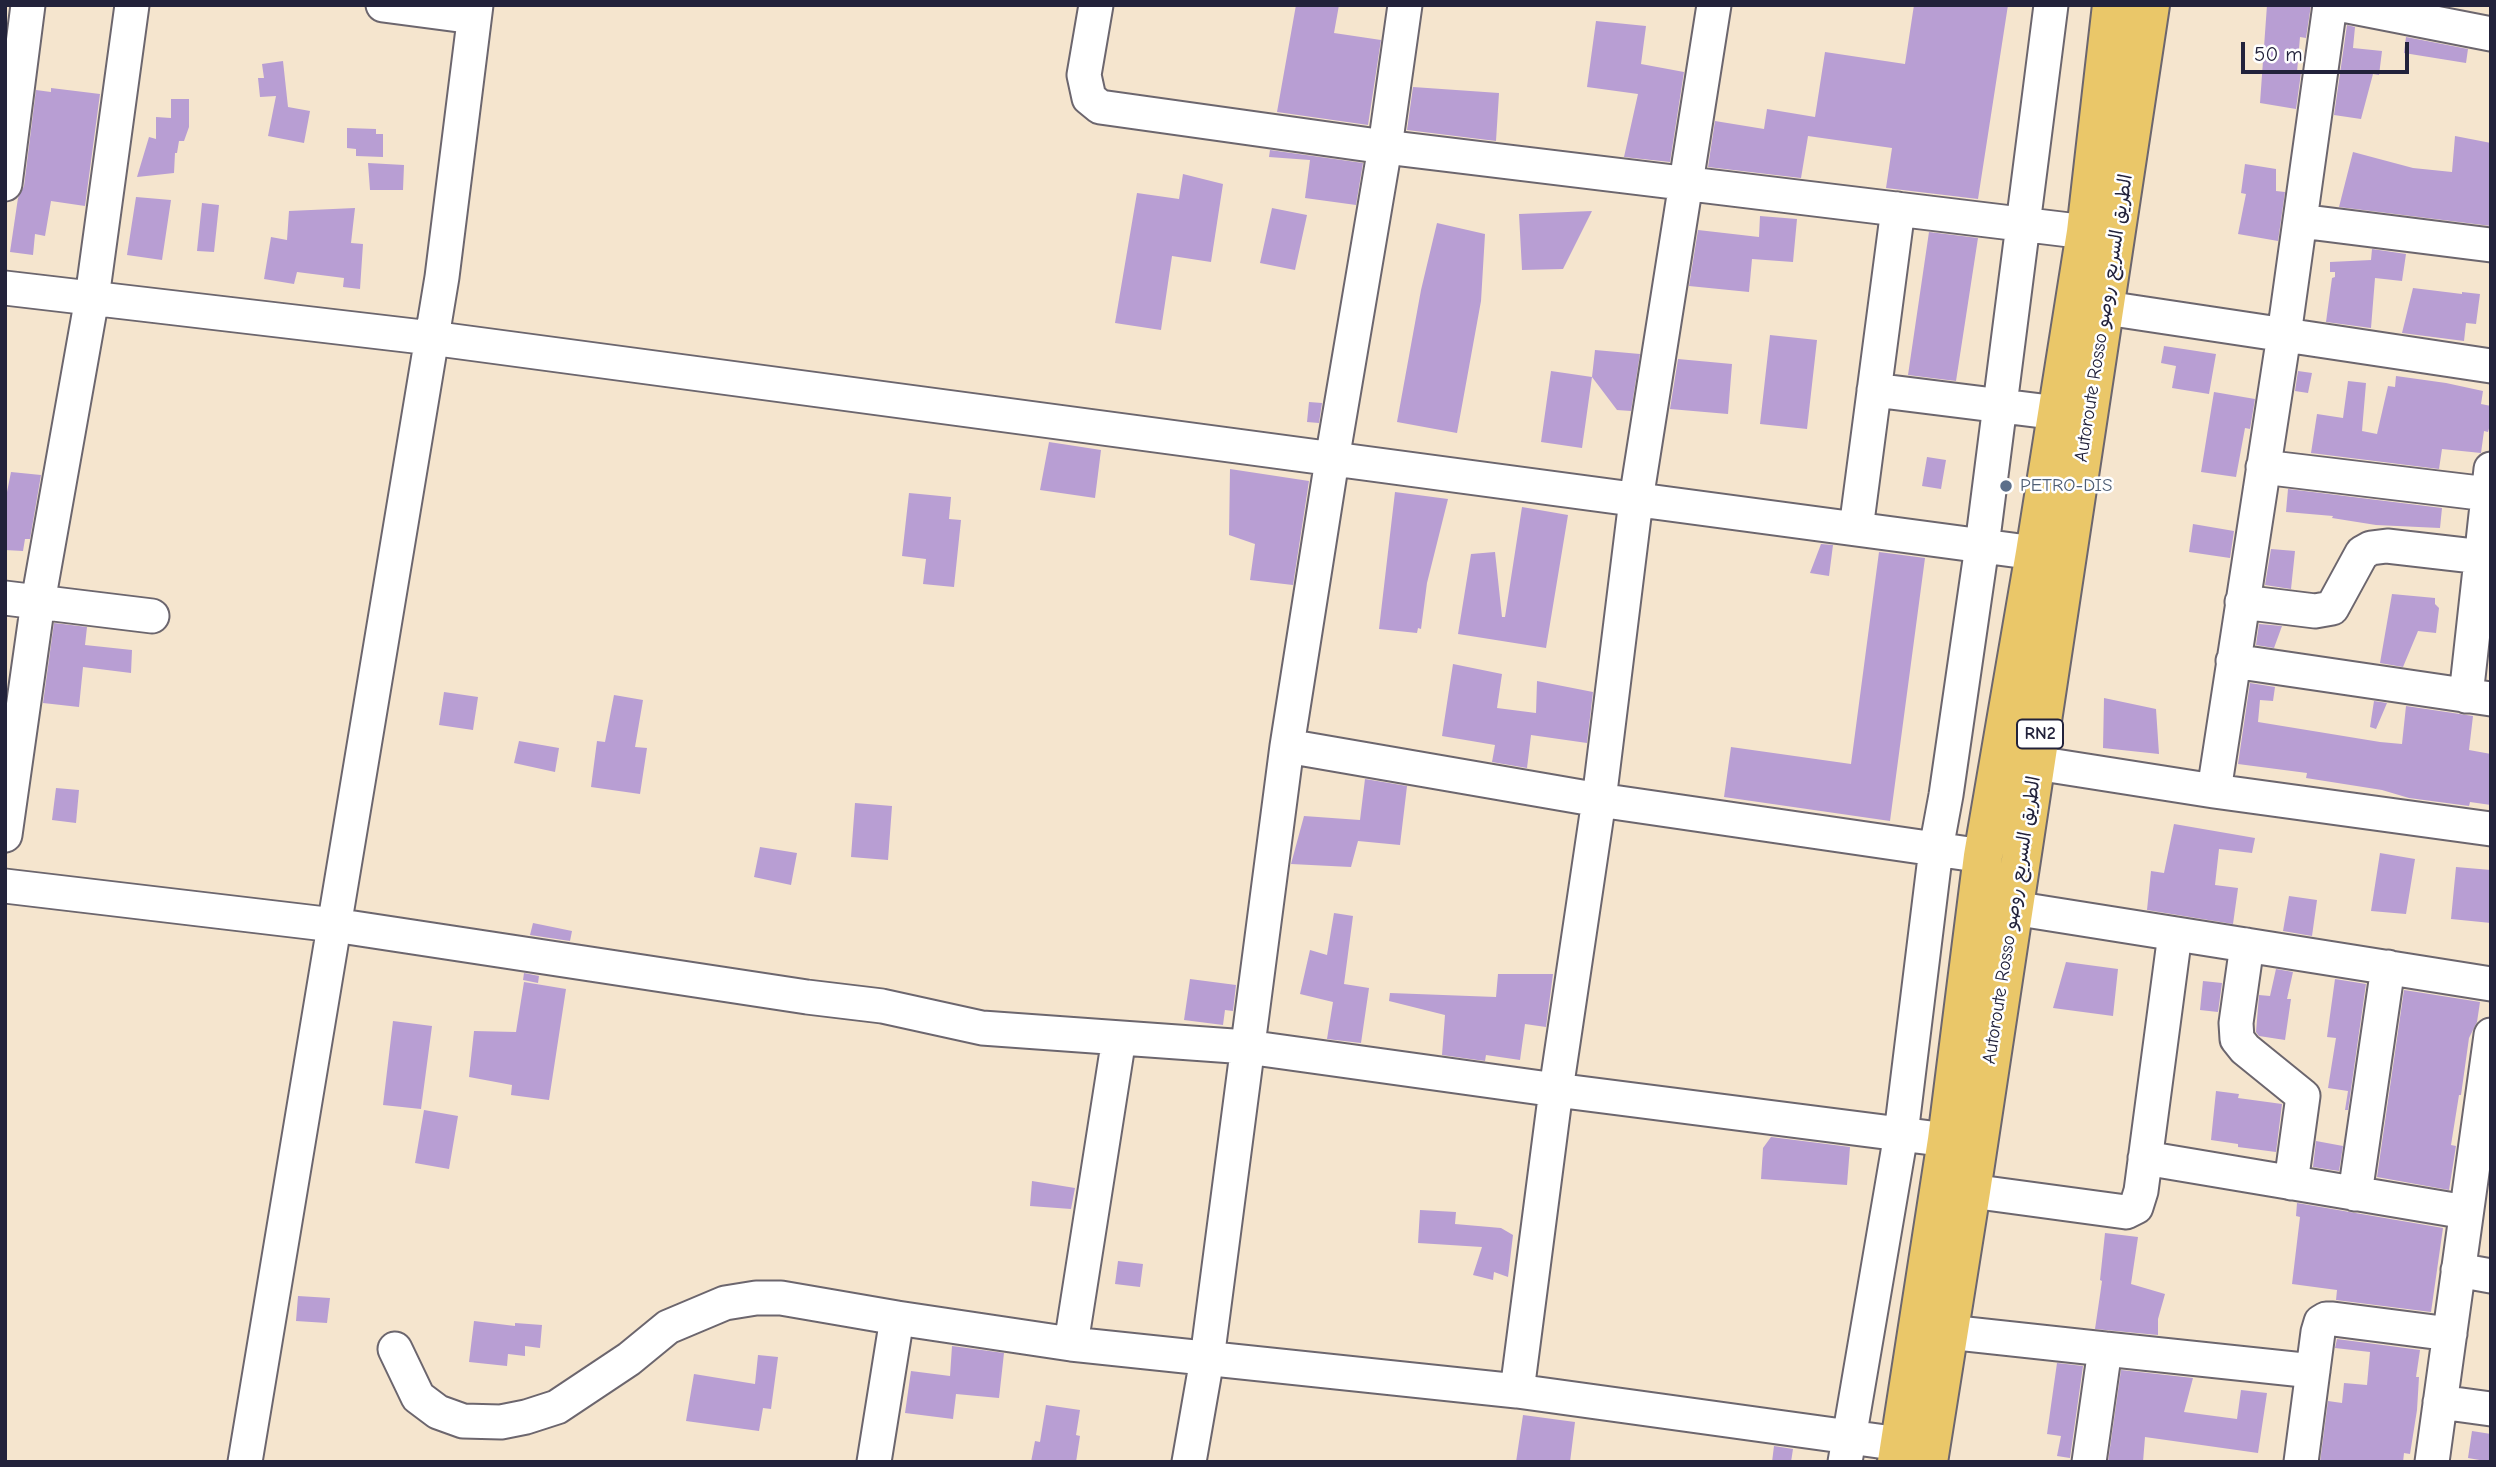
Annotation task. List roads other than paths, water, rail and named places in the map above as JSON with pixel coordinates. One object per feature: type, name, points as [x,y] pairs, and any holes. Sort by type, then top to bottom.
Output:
[{"type":"highway","name":"Autoroute Rosso الطريق السريع روصو","points":[[1909,1456],[1983,856],[2086,232],[2112,5]]},
{"type":"highway","name":"Autoroute Rosso الطريق السريع روصو","points":[[1909,1456],[1948,1332],[2106,309],[2150,5]]},
{"type":"street","points":[[5,184],[28,5]]},
{"type":"street","points":[[5,835],[38,602],[92,298],[132,5]]},
{"type":"street","points":[[245,1462],[442,277],[475,11],[383,5]]},
{"type":"street","points":[[1096,5],[1084,75],[1089,99],[1100,107],[1385,147],[2086,232]]},
{"type":"street","points":[[1189,1462],[1207,1359],[1287,746],[1385,147],[1405,5]]},
{"type":"street","points":[[1517,1391],[1556,1090],[1599,800],[1636,500],[1714,5]]},
{"type":"street","points":[[1847,1449],[1901,1134],[1936,849],[1982,546],[2050,5]]},
{"type":"street","points":[[2214,791],[2284,335],[2330,5]]},
{"type":"street","points":[[2343,5],[2491,34]]},
{"type":"street","points":[[1856,529],[1898,209]]},
{"type":"street","points":[[2300,221],[2491,245]]},
{"type":"street","points":[[5,288],[431,338],[2035,553]]},
{"type":"street","points":[[2106,309],[2491,366]]},
{"type":"street","points":[[1874,390],[2058,413]]},
{"type":"street","points":[[2233,661],[2479,698],[2490,482],[2263,467]]},
{"type":"street","points":[[2242,602],[2315,611],[2332,608],[2362,553],[2371,548],[2387,546],[2487,558]]},
{"type":"street","points":[[5,598],[152,616]]},
{"type":"street","points":[[1287,746],[1599,800],[1983,856]]},
{"type":"street","points":[[2035,763],[2491,830]]},
{"type":"street","points":[[5,886],[334,925],[793,995],[882,1006],[982,1028],[1247,1046],[1556,1090],[1947,1140]]},
{"type":"street","points":[[2012,908],[2491,984]]},
{"type":"street","points":[[1971,1191],[2132,1211],[2136,1207],[2141,1191],[2175,934]]},
{"type":"street","points":[[2247,945],[2236,1023],[2237,1039],[2245,1049],[2302,1096],[2291,1183]]},
{"type":"street","points":[[2354,1194],[2388,967]]},
{"type":"street","points":[[2432,1462],[2491,1035]]},
{"type":"street","points":[[1071,1344],[1119,1038]]},
{"type":"street","points":[[2145,1158],[2466,1212]]},
{"type":"street","points":[[2459,1270],[2491,1276]]},
{"type":"street","points":[[395,1349],[418,1396],[438,1412],[463,1421],[501,1422],[557,1407],[629,1359],[668,1327],[726,1303],[757,1298],[781,1298],[1071,1344],[1517,1391],[1847,1449],[1909,1456]]},
{"type":"street","points":[[874,1462],[897,1318]]},
{"type":"street","points":[[2301,1462],[2321,1322],[2326,1319],[2450,1334]]},
{"type":"street","points":[[1948,1332],[2313,1371]]},
{"type":"street","points":[[2089,1462],[2105,1349]]},
{"type":"street","points":[[2440,1402],[2491,1409]]},
{"type":"place","name":"PETRO-DIS","points":[[2006,486]]}]
